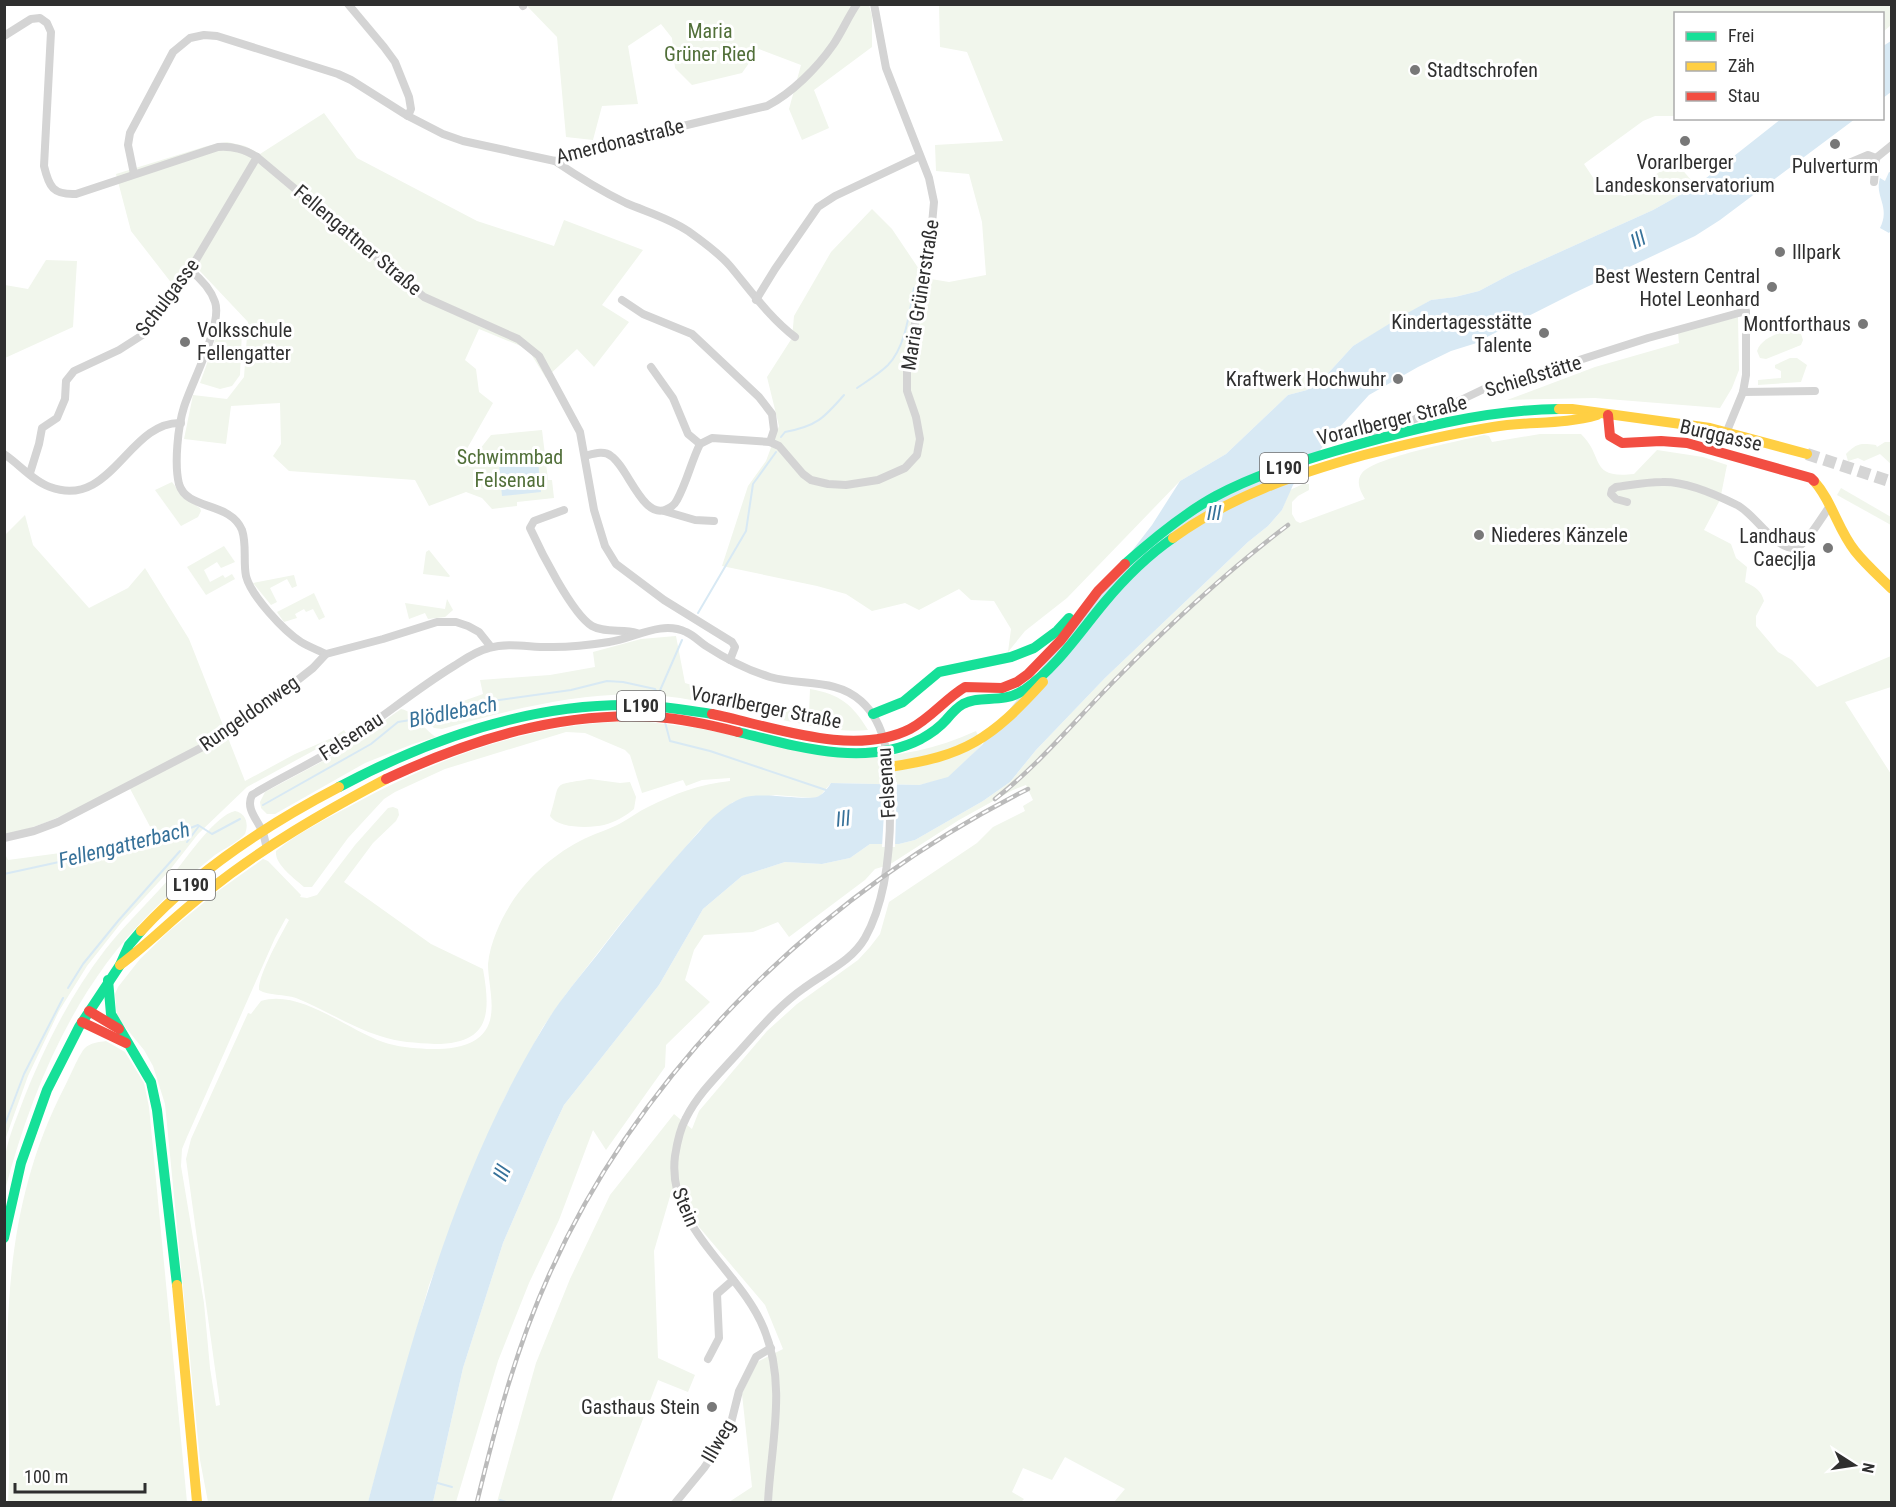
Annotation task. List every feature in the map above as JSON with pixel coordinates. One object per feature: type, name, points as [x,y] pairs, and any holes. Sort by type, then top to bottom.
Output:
[{"type":"main road","name":"Vorarlberger Straße","points":[[1070,622],[1098,591],[1142,549],[1181,518],[1220,494],[1318,456],[1425,428],[1572,409],[1727,431],[1807,454]]},
{"type":"main road","name":"Burggasse","points":[[1603,415],[1610,436],[1616,441],[1687,443],[1803,474],[1815,480],[1855,550],[1892,589]]},
{"type":"main road","name":"Vorarlberger Straße","points":[[119,966],[134,956],[164,926],[194,901],[267,848],[351,796],[429,758],[474,742],[531,727],[587,717],[616,715],[698,722],[818,749],[881,752],[900,747],[926,736],[966,702],[976,699],[1006,699],[1032,684],[1053,663],[1117,588],[1149,556],[1195,522],[1230,502],[1296,476],[1393,447],[1503,419]]},
{"type":"main road","points":[[874,715],[907,700],[928,679],[939,672],[1017,656],[1039,646],[1070,622]]},
{"type":"main road","points":[[959,691],[972,686],[1006,687],[1025,676],[1046,656],[1070,622]]},
{"type":"main road","points":[[889,766],[947,754],[979,741],[1017,710],[1048,676],[1053,663]]},
{"type":"main road","points":[[957,708],[965,667],[983,688]]},
{"type":"main road","name":"Vorarlberger Straße","points":[[4,1238],[20,1166],[40,1104],[69,1045],[108,980],[119,966],[127,947],[183,891],[213,867],[263,832],[344,783],[424,746],[495,723],[549,711],[604,705],[670,707],[819,738],[880,741],[922,723],[959,691]]},
{"type":"main road","points":[[959,691],[976,699]]},
{"type":"main road","points":[[108,980],[111,1014],[151,1082],[157,1110],[170,1215],[197,1503]]},
{"type":"main road","points":[[89,1011],[119,1029]]},
{"type":"main road","points":[[82,1022],[130,1046]]},
{"type":"street","points":[[348,4],[394,62],[409,97],[411,109],[408,116]]},
{"type":"street","name":"Amerdonastraße","points":[[134,174],[128,140],[132,127],[173,52],[190,38],[204,35],[217,36],[338,74],[443,134],[463,141],[555,161],[779,100],[833,45],[857,4]]},
{"type":"street","name":"Maria Grünerstraße","points":[[770,442],[779,446],[811,480],[828,484],[846,485],[878,480],[905,468],[917,455],[920,439],[916,417],[907,391],[907,365],[930,246],[934,202],[928,178],[886,68],[874,4]]},
{"type":"street","name":"Fellengattner Straße","points":[[4,36],[31,19],[40,18],[47,23],[51,32],[44,166],[47,181],[52,189],[61,194],[76,194],[218,147],[238,147],[257,157],[424,297],[529,346],[539,356],[580,432],[594,510],[605,546],[616,564],[664,600],[732,642],[735,647],[730,660]]},
{"type":"street","points":[[1874,182],[1876,158],[1892,145]]},
{"type":"street","points":[[1830,171],[1868,155],[1876,158]]},
{"type":"street","points":[[756,300],[818,207],[835,196],[920,156]]},
{"type":"street","name":"Schulgasse","points":[[30,473],[42,428],[57,418],[62,409],[66,381],[74,371],[119,350],[144,334],[190,270],[257,157]]},
{"type":"street","points":[[555,161],[573,174],[625,202],[662,217],[686,230],[731,266],[756,300],[795,337]]},
{"type":"street","points":[[190,270],[200,278],[216,304],[214,326],[203,362],[184,408],[181,423],[176,470],[180,487],[187,495],[207,507],[224,510],[237,520],[243,534],[246,576],[255,594],[293,636],[303,644],[326,654]]},
{"type":"street","points":[[622,300],[643,314],[692,334],[759,397],[772,414],[774,430],[770,442],[712,438],[700,444],[677,501],[664,511]]},
{"type":"street","name":"Schießstätte","points":[[1341,472],[1344,459],[1381,431],[1440,410],[1486,388],[1573,363],[1657,335],[1746,311],[1746,375],[1743,392]]},
{"type":"street","points":[[651,367],[676,404],[688,434],[700,444]]},
{"type":"street","points":[[1727,431],[1731,416],[1743,392],[1815,391]]},
{"type":"street","points":[[4,454],[37,480],[50,487],[78,490],[101,480],[137,444],[156,429],[170,422],[181,423]]},
{"type":"street","points":[[585,456],[609,454],[616,460],[651,509],[695,520],[714,521]]},
{"type":"street","points":[[1627,502],[1616,499],[1611,494],[1612,490],[1616,487],[1663,481],[1690,486],[1738,505],[1778,541],[1788,547],[1796,548],[1807,540],[1830,506]]},
{"type":"street","name":"Felsenau","points":[[564,510],[534,521],[530,528],[542,555],[583,619],[594,627],[639,633]]},
{"type":"street","name":"Rungeldonweg","points":[[4,838],[34,831],[58,822],[220,738],[285,690],[326,654],[437,622],[456,622],[468,626],[479,632],[489,642],[490,647]]},
{"type":"street","name":"Felsenau","points":[[267,848],[263,832],[250,809],[249,803],[252,795],[336,748],[434,678],[471,655],[490,647],[550,647],[613,642],[649,630],[674,629],[685,631],[730,660],[772,677],[817,683],[847,691],[874,715],[886,749],[889,766],[890,812],[887,862],[882,891],[869,930]]},
{"type":"street","name":"Stein","points":[[768,1503],[777,1413],[777,1377],[771,1348],[756,1312],[696,1232],[675,1185],[674,1167],[682,1125],[703,1092],[760,1029],[802,989],[848,958],[857,949],[869,930]]},
{"type":"street","points":[[708,1359],[719,1338],[717,1294],[733,1280]]},
{"type":"street","name":"Illweg","points":[[676,1503],[704,1468],[729,1431],[739,1391],[756,1357],[771,1348]]},
{"type":"green space","name":"Maria Grüner Ried","points":[[526,5],[869,5],[872,16],[872,47],[814,90],[829,128],[802,140],[789,109],[801,65],[759,49],[742,73],[692,85],[675,68],[672,38],[661,24],[628,46],[638,104],[602,106],[593,140],[566,137],[557,37]]},
{"type":"green space","points":[[939,5],[1891,5],[1891,25],[1884,31],[1884,12],[1674,12],[1674,116],[1655,116],[1643,121],[1584,164],[1602,191],[1625,196],[1675,161],[1696,186],[1653,210],[1511,274],[1479,291],[1431,300],[1353,346],[1321,381],[1307,390],[1288,395],[1226,454],[1180,481],[1067,598],[1025,631],[1008,652],[1011,629],[994,601],[971,600],[959,589],[919,610],[905,603],[872,611],[846,594],[722,566],[748,486],[766,461],[779,426],[767,377],[792,338],[794,316],[831,252],[872,209],[892,229],[925,278],[949,282],[986,275],[982,222],[969,174],[936,171],[935,145],[1003,141],[967,52],[940,47]]},
{"type":"green space","points":[[324,113],[357,158],[477,221],[554,246],[564,220],[643,250],[602,305],[629,322],[594,367],[577,349],[546,378],[531,354],[523,347],[479,329],[465,360],[476,369],[479,392],[493,403],[460,461],[476,454],[491,435],[542,430],[548,480],[552,480],[554,498],[517,502],[517,506],[492,509],[482,498],[466,492],[429,506],[415,480],[289,471],[273,456],[281,444],[280,403],[231,406],[226,444],[184,439],[193,395],[227,399],[244,377],[248,322],[198,269],[188,263],[173,285],[131,231],[116,174],[227,142],[245,146],[260,154]]},
{"type":"green space","points":[[46,260],[77,261],[73,327],[5,358],[5,285],[28,289]]},
{"type":"green space","points":[[1738,317],[1739,370],[1720,408],[1595,398],[1507,400],[1595,367],[1679,343],[1678,332]]},
{"type":"green space","points":[[218,323],[240,325],[242,331],[240,375],[232,386],[220,389],[200,383],[214,344]]},
{"type":"green space","points":[[1787,331],[1801,334],[1803,340],[1801,345],[1766,359],[1760,358],[1757,351],[1765,340]]},
{"type":"green space","points":[[1790,358],[1797,358],[1807,365],[1801,382],[1758,385],[1758,380],[1781,378],[1781,371],[1775,368],[1775,365]]},
{"type":"green space","points":[[1540,434],[1581,434],[1603,470],[1619,475],[1634,474],[1657,450],[1703,457],[1727,465],[1720,500],[1704,530],[1731,544],[1736,558],[1747,567],[1745,582],[1757,589],[1764,601],[1756,616],[1756,626],[1778,652],[1792,660],[1817,687],[1891,656],[1891,687],[1845,702],[1891,774],[1891,1502],[1114,1502],[1125,1489],[1065,1457],[1052,1480],[1023,1468],[1012,1492],[1024,1499],[1021,1502],[729,1502],[752,1487],[742,1394],[757,1362],[783,1349],[765,1305],[699,1227],[681,1187],[671,1193],[654,1251],[658,1358],[695,1375],[688,1392],[658,1380],[611,1502],[497,1502],[536,1363],[570,1279],[610,1195],[674,1114],[692,1129],[699,1111],[767,1031],[797,1004],[858,960],[880,934],[889,902],[977,843],[993,827],[1025,811],[1023,806],[1033,800],[1026,785],[959,820],[889,865],[875,869],[865,880],[789,937],[778,922],[753,932],[704,935],[694,950],[685,980],[710,1002],[666,1045],[665,1067],[606,1150],[593,1130],[559,1220],[529,1283],[498,1361],[456,1502],[433,1502],[463,1368],[503,1243],[547,1141],[564,1105],[659,985],[703,909],[742,876],[785,862],[822,864],[850,858],[870,844],[899,844],[915,840],[983,801],[1010,782],[1036,750],[1105,678],[1248,542],[1268,526],[1282,510],[1290,490],[1303,484],[1309,484],[1309,490],[1292,502],[1292,514],[1300,523],[1365,499],[1359,487],[1360,476],[1370,467],[1383,461],[1484,435],[1489,436],[1492,442]]},
{"type":"green space","points":[[1885,442],[1891,442],[1891,464],[1880,454],[1864,461],[1858,458],[1848,461],[1846,454],[1856,446],[1866,444],[1877,447]]},
{"type":"green space","points":[[172,482],[185,499],[201,511],[198,517],[181,526],[155,490]]},
{"type":"green space","points":[[1841,488],[1891,517],[1891,525],[1837,495]]},
{"type":"green space","points":[[25,515],[33,545],[89,608],[128,588],[145,568],[189,639],[245,781],[344,730],[346,733],[247,787],[198,834],[169,871],[121,923],[87,966],[59,1011],[28,1076],[5,1140],[5,854],[8,860],[120,845],[155,836],[127,783],[53,820],[5,835],[5,535]]},
{"type":"green space","points":[[224,546],[235,562],[221,568],[217,562],[204,570],[210,582],[223,575],[225,578],[232,574],[235,579],[206,595],[187,567]]},
{"type":"green space","points":[[429,550],[449,577],[423,574],[426,552]]},
{"type":"green space","points":[[294,575],[297,586],[292,588],[287,579],[270,588],[277,602],[271,605],[253,583]]},
{"type":"green space","points":[[314,593],[325,617],[319,620],[313,609],[306,612],[304,609],[295,614],[297,618],[284,622],[277,612]]},
{"type":"green space","points":[[447,599],[453,610],[445,617],[428,619],[425,613],[409,619],[405,603],[445,609]]},
{"type":"green space","points":[[676,636],[685,683],[728,696],[727,702],[764,712],[766,706],[809,713],[810,689],[820,691],[845,702],[868,730],[848,731],[827,728],[693,700],[650,695],[590,697],[560,701],[530,706],[442,729],[434,728],[421,716],[483,694],[480,680],[550,675],[595,667],[593,652],[641,639]]},
{"type":"green space","points":[[401,709],[410,713],[436,737],[365,763],[275,814],[267,814],[261,808],[260,802],[265,792],[340,752]]},
{"type":"green space","points":[[641,721],[697,728],[839,757],[875,757],[926,749],[976,731],[982,745],[948,778],[919,785],[831,783],[820,796],[814,798],[775,795],[733,802],[700,830],[621,923],[566,994],[543,1027],[504,1099],[429,1285],[368,1502],[208,1502],[200,1460],[165,1104],[153,1066],[144,1050],[117,1017],[115,994],[118,987],[140,959],[169,931],[218,891],[263,859],[268,861],[301,895],[300,897],[307,898],[317,895],[355,845],[388,808],[393,807],[398,809],[399,815],[396,821],[373,843],[344,882],[431,944],[483,969],[487,1000],[486,1013],[483,1023],[467,1039],[435,1044],[387,1038],[359,1028],[296,998],[259,990],[266,965],[289,920],[286,918],[275,938],[182,1149],[181,1166],[204,1303],[216,1406],[220,1405],[186,1159],[191,1139],[248,1013],[251,1014],[261,1001],[276,999],[307,1005],[369,1036],[394,1045],[438,1049],[472,1042],[482,1035],[491,1017],[488,964],[493,941],[510,905],[529,880],[553,858],[580,841],[668,798],[698,787],[730,781],[730,778],[702,780],[686,786],[683,780],[642,793],[630,755],[625,750],[585,733],[566,732],[445,769],[395,792],[384,799],[348,838],[312,887],[304,887],[286,871],[278,861],[276,851],[304,831],[388,786],[457,756],[492,744],[564,727]]},
{"type":"green space","points":[[590,779],[630,782],[636,797],[634,809],[608,824],[598,826],[567,825],[554,820],[550,816],[559,787],[562,784]]},
{"type":"green space","points":[[235,811],[246,819],[245,834],[198,869],[150,913],[123,942],[78,1007],[59,1042],[28,1115],[5,1190],[4,1162],[14,1125],[47,1045],[80,986],[113,940],[175,872],[203,837],[219,820]]},
{"type":"green space","points":[[106,1041],[125,1052],[144,1083],[149,1107],[187,1502],[8,1502],[8,1327],[11,1274],[19,1219],[41,1139],[74,1067],[87,1046]]},
{"type":"water","points":[[1891,41],[1891,92],[1884,97],[1884,45]]},
{"type":"water","name":"Ill","points":[[1780,120],[1854,120],[1720,220],[1695,236],[1574,293],[1483,341],[1451,351],[1418,367],[1369,395],[1328,440],[1293,485],[1282,510],[1268,526],[1248,542],[1105,678],[1036,750],[1010,782],[983,801],[915,840],[899,844],[870,844],[850,858],[822,864],[785,862],[742,876],[703,909],[659,985],[564,1105],[547,1141],[503,1243],[463,1368],[433,1502],[368,1502],[401,1380],[439,1259],[484,1141],[512,1084],[543,1028],[562,1000],[646,892],[708,822],[730,804],[751,796],[813,798],[823,793],[831,783],[919,785],[948,777],[982,745],[1152,525],[1180,481],[1226,454],[1288,395],[1307,390],[1321,381],[1353,346],[1431,300],[1479,291],[1511,274],[1653,210],[1696,186]]},
{"type":"water","points":[[1889,172],[1892,173],[1892,229],[1889,233],[1880,228],[1884,214],[1879,184],[1880,178],[1885,181]]},
{"type":"water","name":"Schwimmbad Felsenau","points":[[537,450],[541,492],[502,496],[498,454]]},
{"type":"pier","points":[[881,782],[897,782],[895,847],[882,847],[884,813]]},
{"type":"waterway","points":[[857,388],[881,371],[894,357],[906,329],[914,288]]},
{"type":"waterway","points":[[781,437],[785,432],[805,427],[819,420],[844,395]]},
{"type":"waterway","points":[[698,613],[746,531],[753,484],[776,452]]},
{"type":"waterway","points":[[658,695],[682,640]]},
{"type":"waterway","name":"Blödlebach","points":[[263,805],[371,744],[398,722],[442,715],[492,701],[571,690],[607,681],[655,689],[659,697]]},
{"type":"waterway","name":"Blödlebach","points":[[665,722],[670,741],[710,751],[826,790]]},
{"type":"waterway","name":"Fellengatterbach","points":[[4,874],[160,840],[198,825],[212,834],[240,819]]},
{"type":"waterway","points":[[187,842],[199,826]]},
{"type":"waterway","points":[[68,988],[83,964],[118,921],[180,851]]},
{"type":"waterway","points":[[4,1127],[24,1074],[63,998]]},
{"type":"waterway","points":[[434,1482],[452,1487]]},
{"type":"waterway","points":[[500,1500],[506,1502]]},
{"type":"tunnel","points":[[1807,454],[1892,482]]},
{"type":"railway","points":[[995,799],[1043,755],[1179,617],[1221,579],[1288,525]]},
{"type":"railway","points":[[477,1502],[526,1330],[549,1275],[588,1198],[635,1125],[688,1056],[747,992],[812,933],[880,879],[953,831],[1028,789]]},
{"type":"traffic: fast","points":[[1125,564],[1169,527],[1204,503],[1274,470],[1362,443],[1446,422],[1502,413],[1559,409]]},
{"type":"traffic: fast","points":[[738,732],[806,748],[854,753],[899,748],[921,739],[963,704],[970,701],[1007,697],[1024,690],[1036,681],[1057,661],[1128,577],[1154,552],[1173,538]]},
{"type":"traffic: fast","points":[[873,714],[903,702],[939,672],[1011,657],[1034,648],[1057,631],[1069,618]]},
{"type":"traffic: fast","points":[[339,787],[443,740],[516,718],[592,706],[630,705],[712,714]]},
{"type":"traffic: fast","points":[[4,1238],[21,1163],[47,1090],[79,1027],[120,965],[129,945],[141,931]]},
{"type":"traffic: fast","points":[[108,980],[111,1014],[151,1082],[157,1110],[177,1285]]},
{"type":"traffic: slow","points":[[1559,409],[1710,428],[1807,454]]},
{"type":"traffic: slow","points":[[1173,538],[1241,498],[1339,462],[1412,443],[1477,430],[1597,415]]},
{"type":"traffic: slow","points":[[1814,481],[1826,497],[1849,543],[1868,566],[1892,589]]},
{"type":"traffic: slow","points":[[889,767],[938,757],[975,742],[1008,718],[1043,682]]},
{"type":"traffic: slow","points":[[120,965],[197,900],[250,860],[317,817],[386,779]]},
{"type":"traffic: slow","points":[[141,931],[162,909],[209,869],[259,833],[339,787]]},
{"type":"traffic: slow","points":[[177,1285],[197,1502]]},
{"type":"traffic: jam","points":[[1608,415],[1610,436],[1622,443],[1661,441],[1687,443],[1811,478],[1814,481]]},
{"type":"traffic: jam","points":[[712,714],[812,737],[863,741],[888,737],[918,725],[965,687],[1002,688],[1017,682],[1028,674],[1061,640],[1098,591],[1125,564]]},
{"type":"traffic: jam","points":[[386,779],[484,740],[551,723],[621,716],[656,717],[677,719],[738,732]]},
{"type":"traffic: jam","points":[[89,1011],[119,1029]]},
{"type":"traffic: jam","points":[[82,1022],[126,1043]]},
{"type":"place","name":"Stadtschrofen","points":[[1415,70]]},
{"type":"place","name":"Vorarlberger Landeskonservatorium","points":[[1685,141]]},
{"type":"place","name":"Pulverturm","points":[[1835,144]]},
{"type":"place","name":"Illpark","points":[[1780,252]]},
{"type":"place","name":"Best Western Central Hotel Leonhard","points":[[1772,287]]},
{"type":"place","name":"Montforthaus","points":[[1863,324]]},
{"type":"place","name":"Kindertagesstätte Talente","points":[[1544,333]]},
{"type":"place","name":"Volksschule Fellengatter","points":[[185,342]]},
{"type":"place","name":"Kraftwerk Hochwuhr","points":[[1398,379]]},
{"type":"place","name":"Niederes Känzele","points":[[1479,535]]},
{"type":"place","name":"Landhaus Caecjlja","points":[[1828,548]]},
{"type":"place","name":"Gasthaus Stein","points":[[712,1407]]}]
